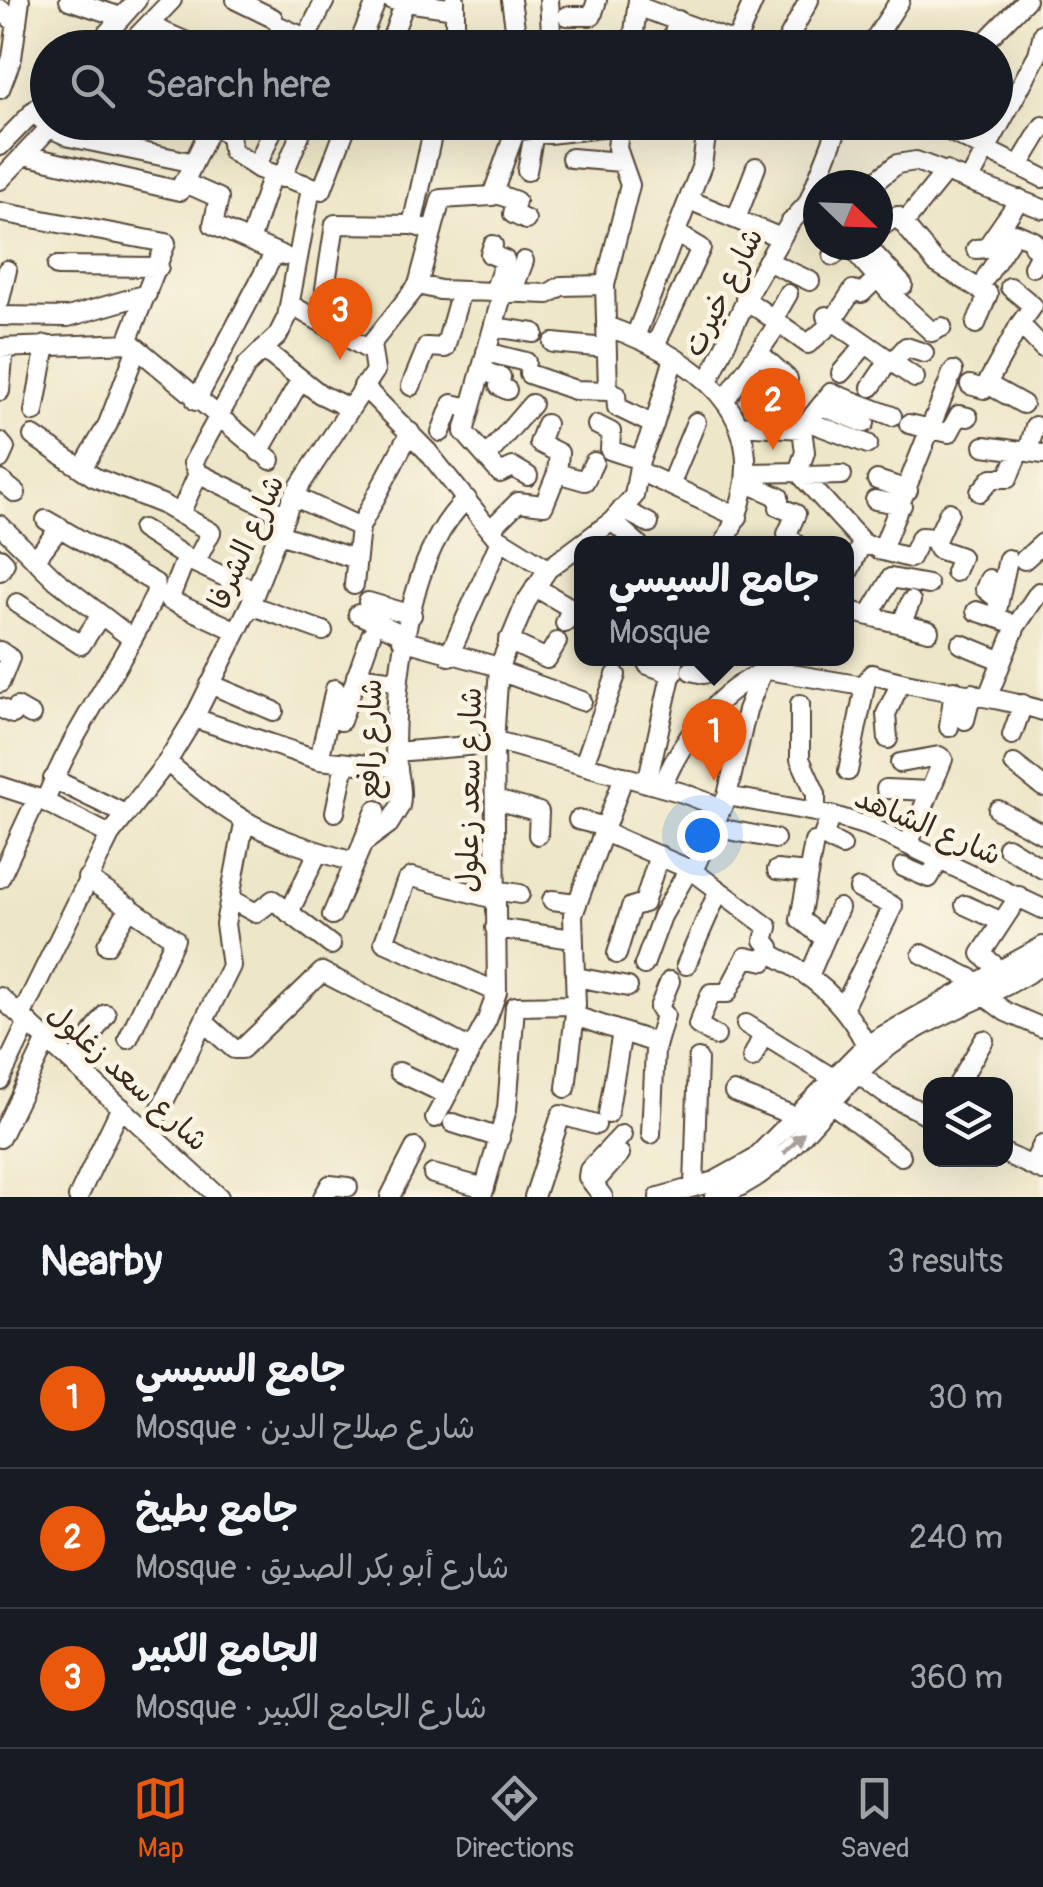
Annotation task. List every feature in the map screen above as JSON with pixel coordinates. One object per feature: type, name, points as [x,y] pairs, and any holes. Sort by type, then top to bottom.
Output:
[{"type":"street","points":[[0,89],[6,53],[18,24],[20,0]]},
{"type":"street","points":[[69,0],[122,17]]},
{"type":"street","points":[[110,30],[136,0]]},
{"type":"street","points":[[143,30],[172,0]]},
{"type":"street","points":[[236,0],[291,30]]},
{"type":"street","points":[[310,30],[325,0]]},
{"type":"street","points":[[364,30],[377,0]]},
{"type":"street","points":[[511,0],[515,30]]},
{"type":"street","points":[[549,0],[551,30]]},
{"type":"street","points":[[567,16],[592,16],[598,0]]},
{"type":"street","points":[[745,30],[754,0]]},
{"type":"street","points":[[793,30],[809,0]]},
{"type":"street","points":[[881,30],[900,0]]},
{"type":"street","points":[[997,30],[1026,0]]},
{"type":"street","points":[[392,30],[398,1],[455,4],[454,30]]},
{"type":"street","points":[[634,30],[637,3],[669,11],[709,30]]},
{"type":"street","points":[[0,10],[18,24]]},
{"type":"street","points":[[148,25],[160,30]]},
{"type":"street","points":[[1013,97],[1038,54],[1043,33]]},
{"type":"street","points":[[0,146],[30,115]]},
{"type":"street","points":[[1020,164],[1043,126]]},
{"type":"street","points":[[0,180],[38,140]]},
{"type":"street","points":[[84,140],[190,162]]},
{"type":"street","points":[[24,155],[178,191],[203,140]]},
{"type":"street","points":[[231,140],[232,151],[270,173],[316,189]]},
{"type":"street","points":[[250,241],[270,173],[274,140]]},
{"type":"street","points":[[270,173],[293,140]]},
{"type":"street","points":[[284,514],[198,473],[193,465],[251,359],[278,335],[291,305],[316,189],[339,140]]},
{"type":"street","points":[[325,290],[335,224],[422,228],[433,140]]},
{"type":"street","points":[[465,208],[440,204],[444,196],[489,198],[521,140]]},
{"type":"street","points":[[527,140],[527,171]]},
{"type":"street","points":[[608,391],[605,285],[630,185],[621,162],[620,140]]},
{"type":"street","points":[[635,336],[690,200],[707,140]]},
{"type":"street","name":"شارع خيرت","points":[[825,170],[834,140]]},
{"type":"street","points":[[972,140],[1043,178]]},
{"type":"street","points":[[970,179],[988,140]]},
{"type":"street","points":[[571,158],[621,162]]},
{"type":"street","points":[[893,170],[907,161],[946,171],[1043,209]]},
{"type":"street","points":[[736,219],[756,167]]},
{"type":"street","points":[[904,223],[946,171]]},
{"type":"street","points":[[184,182],[219,198],[211,224],[298,262]]},
{"type":"street","points":[[494,193],[516,201],[513,214],[526,220]]},
{"type":"street","points":[[986,277],[1020,199]]},
{"type":"street","points":[[690,200],[781,238]]},
{"type":"street","name":"شارع الشرفا","points":[[0,1080],[110,835],[167,762],[194,718],[252,598],[284,514],[376,371],[369,350],[418,285],[422,228],[440,204]]},
{"type":"street","points":[[0,212],[162,241],[166,247],[147,294],[108,424],[82,469]]},
{"type":"street","points":[[893,216],[904,223],[936,263],[989,295],[976,324]]},
{"type":"street","name":"شارع خيرت","points":[[708,380],[767,260],[781,238],[803,220]]},
{"type":"street","points":[[655,346],[701,248],[676,233]]},
{"type":"street","points":[[976,249],[984,250],[1004,234],[1018,233],[1035,241],[1033,246],[1041,250],[1033,267]]},
{"type":"street","points":[[486,397],[482,371],[503,292],[505,259],[490,254],[493,245]]},
{"type":"street","points":[[196,401],[275,252]]},
{"type":"street","points":[[767,260],[810,281]]},
{"type":"street","points":[[861,260],[932,332],[942,327]]},
{"type":"street","points":[[868,260],[903,285]]},
{"type":"street","points":[[503,292],[524,261]]},
{"type":"street","points":[[57,266],[158,266]]},
{"type":"street","points":[[0,300],[8,270]]},
{"type":"street","points":[[745,300],[808,344],[853,290],[862,293],[877,278]]},
{"type":"street","points":[[418,285],[461,291],[548,294],[565,286],[605,285]]},
{"type":"street","points":[[410,386],[426,348],[444,348],[461,291]]},
{"type":"street","points":[[0,316],[68,317],[147,294]]},
{"type":"street","points":[[726,400],[759,353],[788,294]]},
{"type":"street","points":[[291,305],[369,350]]},
{"type":"street","points":[[1023,404],[978,384],[1018,306],[1043,348]]},
{"type":"street","points":[[829,319],[915,378]]},
{"type":"street","points":[[606,326],[655,346],[708,380],[726,400],[740,425],[748,478],[738,517],[728,536]]},
{"type":"street","points":[[494,328],[534,333]]},
{"type":"street","points":[[553,343],[606,348]]},
{"type":"street","points":[[34,412],[46,345]]},
{"type":"street","points":[[0,390],[2,348],[132,345],[265,456],[301,378]]},
{"type":"street","points":[[840,373],[864,346]]},
{"type":"street","points":[[871,387],[906,347],[924,353]]},
{"type":"street","points":[[264,350],[320,394],[349,408]]},
{"type":"street","points":[[486,352],[574,390],[608,391],[617,396],[617,407],[654,424]]},
{"type":"street","points":[[759,353],[788,379],[782,387]]},
{"type":"street","name":"شارع سعد زعلول","points":[[590,536],[617,515],[638,487],[640,465],[674,358]]},
{"type":"street","points":[[482,371],[502,377],[464,432],[500,473],[513,466],[528,476]]},
{"type":"street","points":[[854,567],[905,498],[953,372]]},
{"type":"street","points":[[364,386],[410,432],[495,536],[548,569]]},
{"type":"street","points":[[441,432],[452,404],[486,397]]},
{"type":"street","points":[[828,400],[929,430],[949,432],[959,415],[968,417]]},
{"type":"street","points":[[828,400],[865,423]]},
{"type":"street","points":[[800,474],[805,425],[815,409],[828,400]]},
{"type":"street","points":[[487,456],[532,404]]},
{"type":"street","points":[[670,485],[696,422]]},
{"type":"street","points":[[448,656],[495,536],[518,502],[544,505],[557,473],[559,453],[539,444],[546,424]]},
{"type":"street","points":[[0,425],[5,448],[0,460]]},
{"type":"street","points":[[597,425],[611,432],[610,450],[670,485],[738,517]]},
{"type":"street","points":[[740,425],[805,425],[868,444]]},
{"type":"street","points":[[980,492],[992,478],[1008,478],[1030,452],[1036,426]]},
{"type":"street","points":[[354,585],[360,527],[410,432]]},
{"type":"street","points":[[32,436],[82,469],[211,532],[169,600],[236,631]]},
{"type":"street","points":[[984,446],[1030,452]]},
{"type":"street","points":[[557,473],[585,482],[594,462]]},
{"type":"street","points":[[180,514],[198,473]]},
{"type":"street","points":[[800,474],[871,547],[907,558],[922,536],[934,540],[938,549],[960,557],[956,572]]},
{"type":"street","points":[[748,478],[842,475]]},
{"type":"street","points":[[748,478],[780,497],[780,507],[794,513],[790,536]]},
{"type":"street","points":[[0,480],[16,492]]},
{"type":"street","points":[[878,480],[905,498]]},
{"type":"street","points":[[294,496],[360,527]]},
{"type":"street","points":[[875,500],[905,498]]},
{"type":"street","name":"شارع رافع","points":[[332,915],[363,843],[395,816],[402,796],[396,760],[396,681],[403,638],[438,534],[468,499]]},
{"type":"street","points":[[934,540],[949,512]]},
{"type":"street","points":[[617,515],[649,523]]},
{"type":"street","points":[[617,515],[632,536]]},
{"type":"street","points":[[0,878],[155,596],[155,583],[53,524],[35,560]]},
{"type":"street","points":[[142,530],[252,598],[322,630]]},
{"type":"street","points":[[276,534],[356,560]]},
{"type":"street","points":[[3,535],[130,637]]},
{"type":"street","points":[[997,608],[1016,559],[1043,543]]},
{"type":"street","name":"شارع سعد زعلول","points":[[500,1138],[444,1120],[447,1095],[487,1020],[497,992],[494,742],[499,669],[508,641],[535,587],[548,569],[574,549]]},
{"type":"street","points":[[0,558],[5,562],[0,571]]},
{"type":"street","points":[[870,614],[890,578],[928,585]]},
{"type":"street","points":[[989,578],[986,588],[997,608],[1016,626]]},
{"type":"street","points":[[535,587],[571,608],[565,623]]},
{"type":"street","points":[[957,723],[972,693],[1000,660],[1016,626],[1039,592]]},
{"type":"street","points":[[902,622],[911,601]]},
{"type":"street","points":[[17,604],[81,645],[101,616]]},
{"type":"street","points":[[412,615],[363,608],[403,638],[582,701]]},
{"type":"street","points":[[976,611],[997,608]]},
{"type":"street","points":[[854,611],[929,631]]},
{"type":"street","points":[[341,722],[371,635]]},
{"type":"street","points":[[508,641],[546,659],[557,642]]},
{"type":"street","points":[[961,644],[1000,660]]},
{"type":"street","points":[[0,650],[10,661],[0,683]]},
{"type":"street","points":[[654,784],[680,668],[704,674],[713,666]]},
{"type":"street","points":[[654,784],[701,723],[735,688],[763,667],[865,686]]},
{"type":"street","points":[[644,965],[658,925],[691,870],[724,802],[763,667]]},
{"type":"street","points":[[848,771],[869,674],[899,677],[1043,711]]},
{"type":"street","points":[[584,764],[616,675]]},
{"type":"street","points":[[356,676],[396,681]]},
{"type":"street","points":[[888,738],[886,717],[899,677]]},
{"type":"street","points":[[210,684],[274,711]]},
{"type":"street","points":[[319,760],[334,689]]},
{"type":"street","points":[[800,704],[800,760],[824,814],[823,836],[842,846]]},
{"type":"street","points":[[1012,735],[1023,704]]},
{"type":"street","points":[[0,708],[13,714],[17,707],[31,715]]},
{"type":"street","name":"شارع الشاهد","points":[[194,718],[319,760],[345,764],[396,760],[494,742],[724,802],[824,814],[909,843],[1043,909]]},
{"type":"street","points":[[900,763],[941,757],[909,843]]},
{"type":"street","points":[[167,762],[244,824],[354,862]]},
{"type":"street","points":[[336,812],[345,764]]},
{"type":"street","points":[[1014,764],[1043,787]]},
{"type":"street","points":[[566,1088],[576,1010],[576,903],[624,776]]},
{"type":"street","points":[[53,779],[125,814]]},
{"type":"street","points":[[0,786],[41,800],[110,835]]},
{"type":"street","points":[[886,788],[930,791]]},
{"type":"street","points":[[496,800],[539,812],[538,834]]},
{"type":"street","points":[[363,843],[376,810]]},
{"type":"street","points":[[998,810],[1043,834]]},
{"type":"street","points":[[578,820],[691,870],[766,924],[762,961],[746,957],[727,993],[712,991],[698,1025],[716,1036]]},
{"type":"street","points":[[148,1132],[233,960],[225,929],[244,824]]},
{"type":"street","points":[[713,827],[775,839]]},
{"type":"street","points":[[814,842],[800,920],[825,939]]},
{"type":"street","points":[[1007,847],[1043,869]]},
{"type":"street","points":[[289,912],[318,852]]},
{"type":"street","points":[[617,954],[630,906],[644,903],[659,855]]},
{"type":"street","points":[[903,867],[929,878],[948,863]]},
{"type":"street","points":[[946,885],[948,863]]},
{"type":"street","points":[[777,870],[808,873]]},
{"type":"street","points":[[497,992],[384,942],[406,882],[412,877],[494,894],[520,894]]},
{"type":"street","points":[[88,878],[176,944],[128,1039]]},
{"type":"street","points":[[844,1006],[893,906],[859,889]]},
{"type":"street","points":[[686,966],[719,890]]},
{"type":"street","points":[[999,969],[981,954],[1019,896]]},
{"type":"street","points":[[230,898],[256,913],[273,900],[331,945]]},
{"type":"street","points":[[552,900],[576,903]]},
{"type":"street","points":[[965,905],[1002,922]]},
{"type":"street","points":[[107,945],[130,907]]},
{"type":"street","points":[[809,976],[839,908]]},
{"type":"street","points":[[495,928],[573,939]]},
{"type":"street","points":[[766,945],[844,1006],[866,1045]]},
{"type":"street","points":[[658,1197],[735,1172],[753,1160],[831,1077],[852,1069],[979,988],[999,969],[1043,946]]},
{"type":"street","points":[[922,954],[979,988],[1006,1012],[1043,1028]]},
{"type":"street","points":[[205,1023],[234,1049],[242,1049],[316,973],[322,972],[471,1049]]},
{"type":"street","points":[[720,1196],[770,1167],[831,1103],[866,1045],[979,988],[1039,974]]},
{"type":"street","points":[[576,978],[628,987]]},
{"type":"street","points":[[650,1134],[656,1043],[666,1015],[659,1008],[670,981]]},
{"type":"street","name":"شارع سعد زغلول","points":[[0,997],[220,1197]]},
{"type":"street","points":[[433,1174],[483,1193],[509,1094],[512,1025],[517,1004],[576,1010],[656,1043]]},
{"type":"street","points":[[74,1064],[106,1014]]},
{"type":"street","points":[[487,1020],[512,1025]]},
{"type":"street","points":[[746,1024],[831,1077]]},
{"type":"street","points":[[534,1197],[561,1114],[602,1120],[622,1032]]},
{"type":"street","points":[[752,1058],[763,1035]]},
{"type":"street","points":[[0,1138],[48,1040]]},
{"type":"street","points":[[962,1077],[984,1040]]},
{"type":"street","points":[[686,1191],[698,1059]]},
{"type":"street","points":[[852,1069],[923,1112]]},
{"type":"street","points":[[398,1072],[447,1095]]},
{"type":"street","points":[[734,1092],[794,1116]]},
{"type":"street","points":[[831,1103],[901,1156]]},
{"type":"street","points":[[78,1197],[121,1107]]},
{"type":"street","points":[[1013,1157],[1038,1168],[1043,1144]]},
{"type":"street","points":[[598,1190],[621,1145]]},
{"type":"street","points":[[390,1197],[416,1148]]},
{"type":"street","points":[[323,1197],[330,1185],[348,1187]]},
{"type":"place","name":"الجامع الكبير","points":[[340,360]]},
{"type":"place","name":"جامع بطيخ","points":[[773,450]]},
{"type":"place","name":"جامع السيسي","points":[[714,781]]}]
